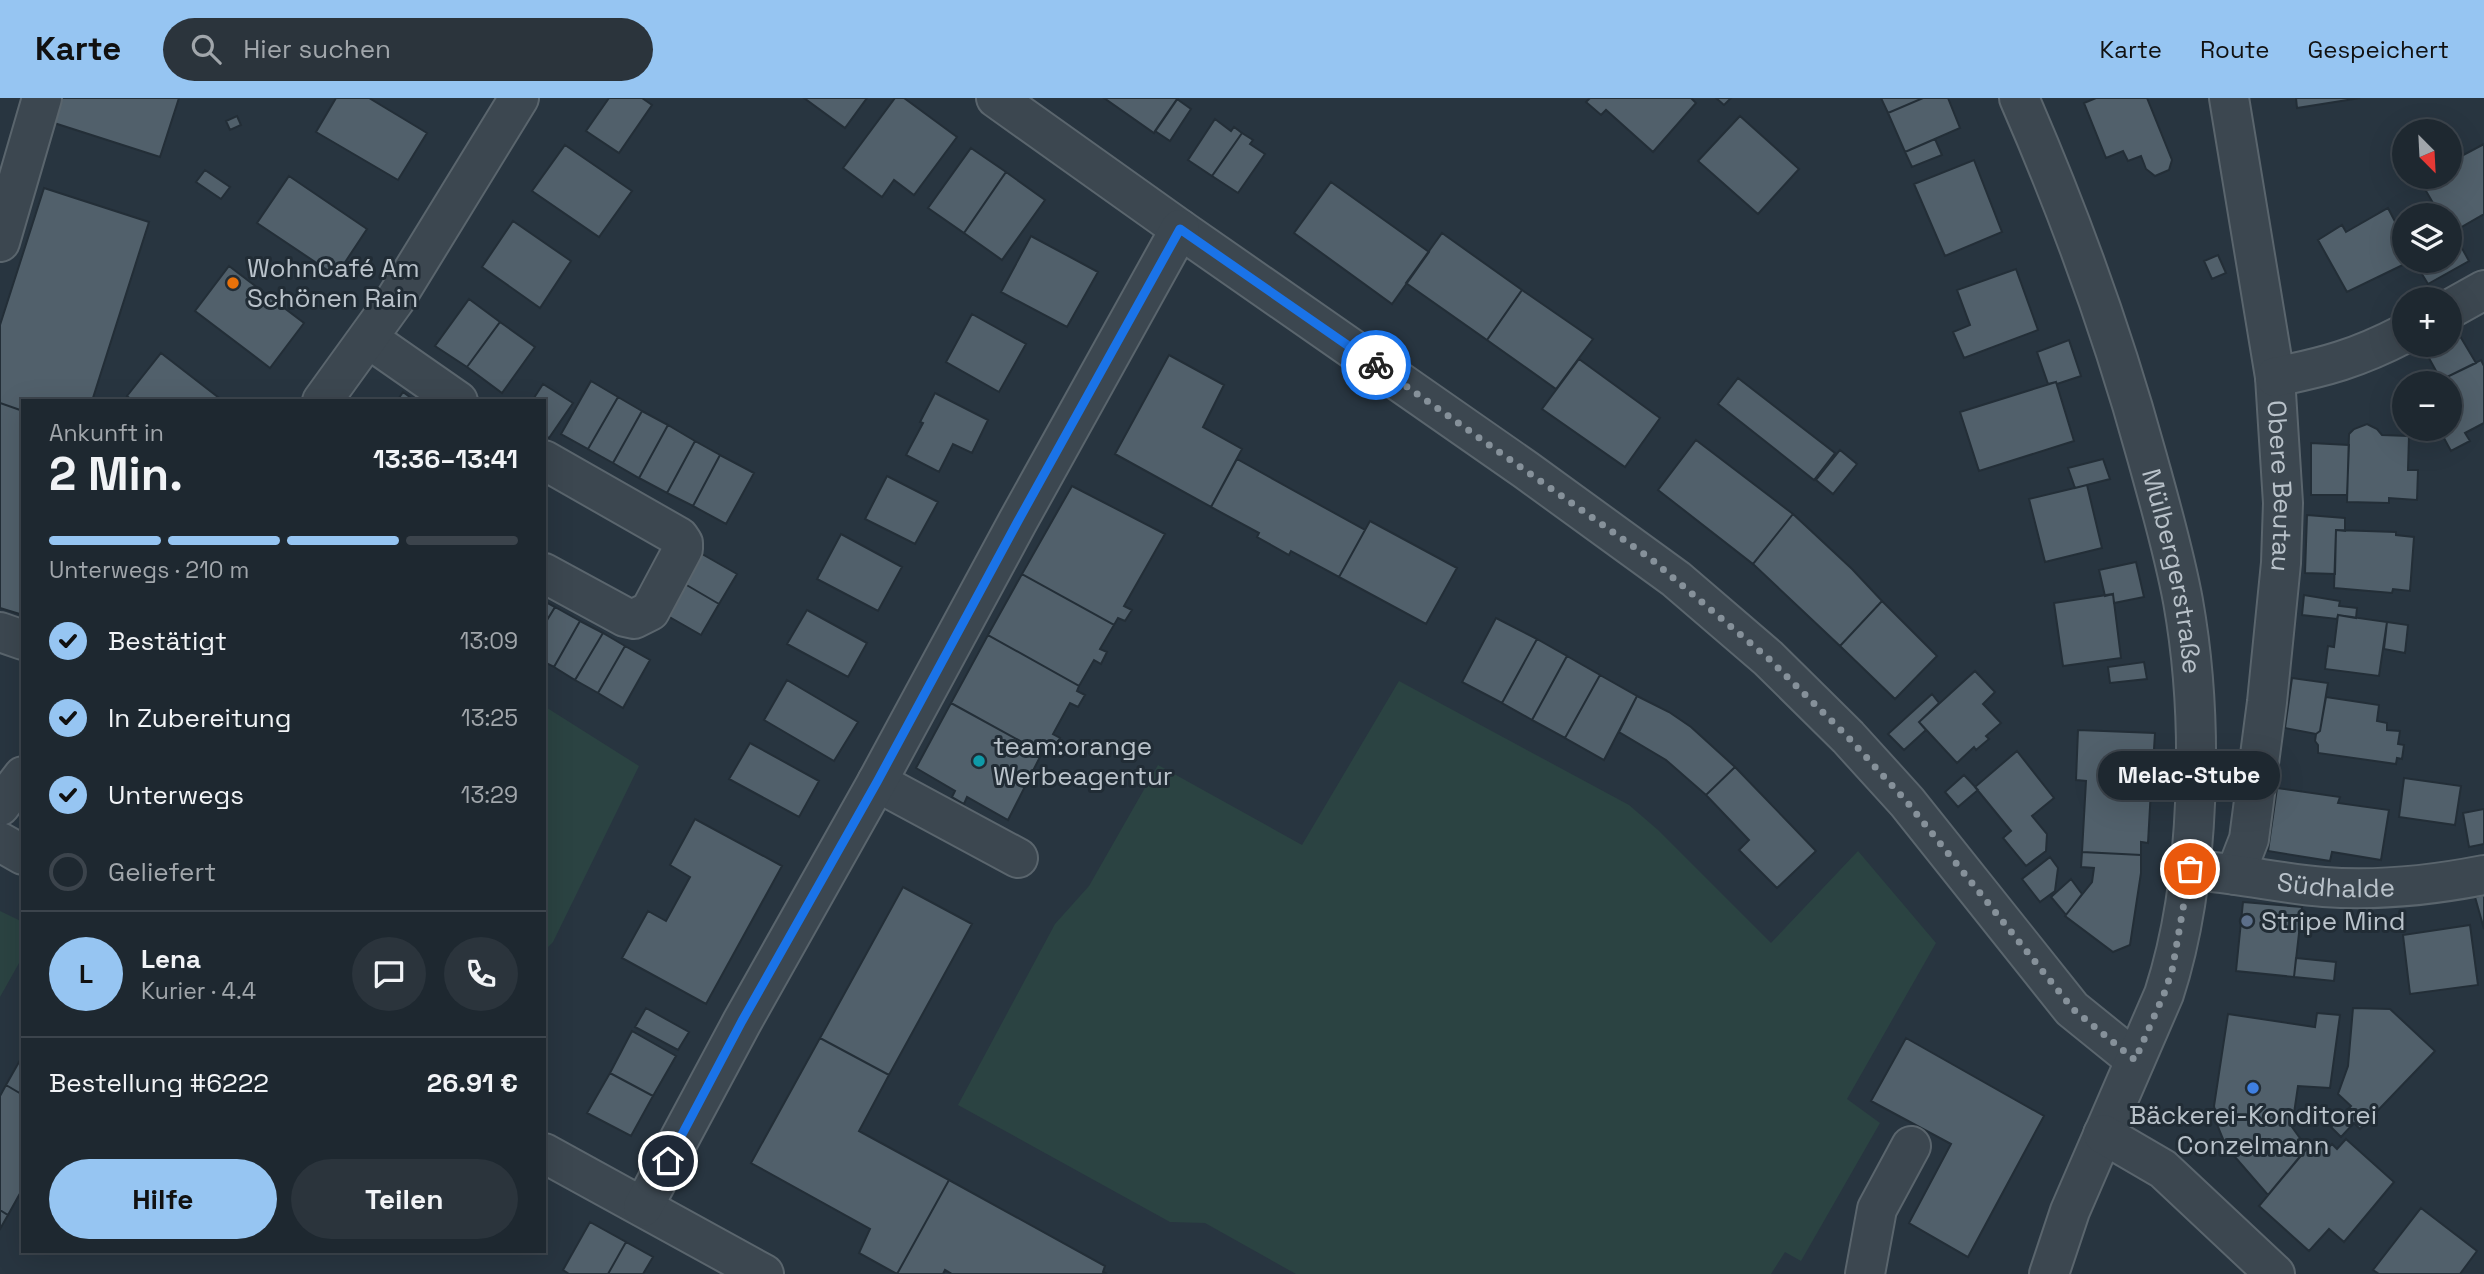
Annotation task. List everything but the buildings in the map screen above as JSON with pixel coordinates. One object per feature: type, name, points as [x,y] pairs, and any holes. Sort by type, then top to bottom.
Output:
[{"type":"street","points":[[0,242],[42,98]]},
{"type":"street","points":[[324,399],[369,339],[519,98]]},
{"type":"street","points":[[996,98],[1526,470],[1676,579],[1768,658],[1848,737],[1907,802],[2073,1009],[2135,1060]]},
{"type":"street","name":"Mülbergerstraße","points":[[2019,98],[2050,169],[2108,324],[2171,548],[2183,599],[2194,687],[2194,816],[2190,869],[2172,971],[2070,1210],[2049,1274]]},
{"type":"street","name":"Obere Beutau","points":[[2229,98],[2275,377],[2283,490],[2281,563],[2249,839],[2235,875]]},
{"type":"street","points":[[643,1207],[742,1021],[877,782],[1180,229]]},
{"type":"street","points":[[2462,302],[2484,290]]},
{"type":"street","points":[[369,339],[455,399]]},
{"type":"street","points":[[2275,377],[2335,365],[2392,340]]},
{"type":"street","points":[[546,574],[625,617],[634,619],[643,617],[650,611],[683,549],[679,537],[547,471]]},
{"type":"street","points":[[0,632],[21,639]]},
{"type":"street","points":[[0,806],[21,779]]},
{"type":"street","points":[[877,782],[1018,858]]},
{"type":"street","points":[[0,842],[21,854]]},
{"type":"street","name":"Südhalde","points":[[2190,869],[2350,888],[2422,884],[2484,874]]},
{"type":"street","points":[[2103,1133],[2163,1169],[2275,1274]]},
{"type":"street","points":[[1865,1274],[1877,1209],[1911,1146]]},
{"type":"street","points":[[546,1154],[764,1274]]},
{"type":"green space","points":[[1399,681],[1629,805],[1658,830],[1771,943],[1858,851],[1936,943],[1847,1099],[1880,1123],[1801,1261],[1785,1252],[1771,1274],[1296,1274],[1205,1223],[1170,1222],[958,1105],[1055,924],[1089,886],[1158,765],[1302,845]]},
{"type":"green space","points":[[546,707],[639,766],[553,942],[546,949]]},
{"type":"green space","points":[[0,911],[21,921],[21,960],[0,997]]},
{"type":"way so far","points":[[1376,365],[1651,559],[1768,658],[1848,737],[1907,802],[2073,1009],[2135,1060],[2172,971],[2190,869]]},
{"type":"place","name":"WohnCafé Am Schönen Rain","points":[[233,283]]},
{"type":"place","name":"team:orange Werbeagentur","points":[[979,761]]},
{"type":"place","name":"Melac-Stube","points":[[2190,869]]},
{"type":"place","name":"Stripe Mind","points":[[2247,921]]},
{"type":"place","name":"Bäckerei-Konditorei Conzelmann","points":[[2253,1088]]},
{"type":"route","points":[[668,1161],[742,1021],[877,782],[1180,229],[1376,365]]}]
